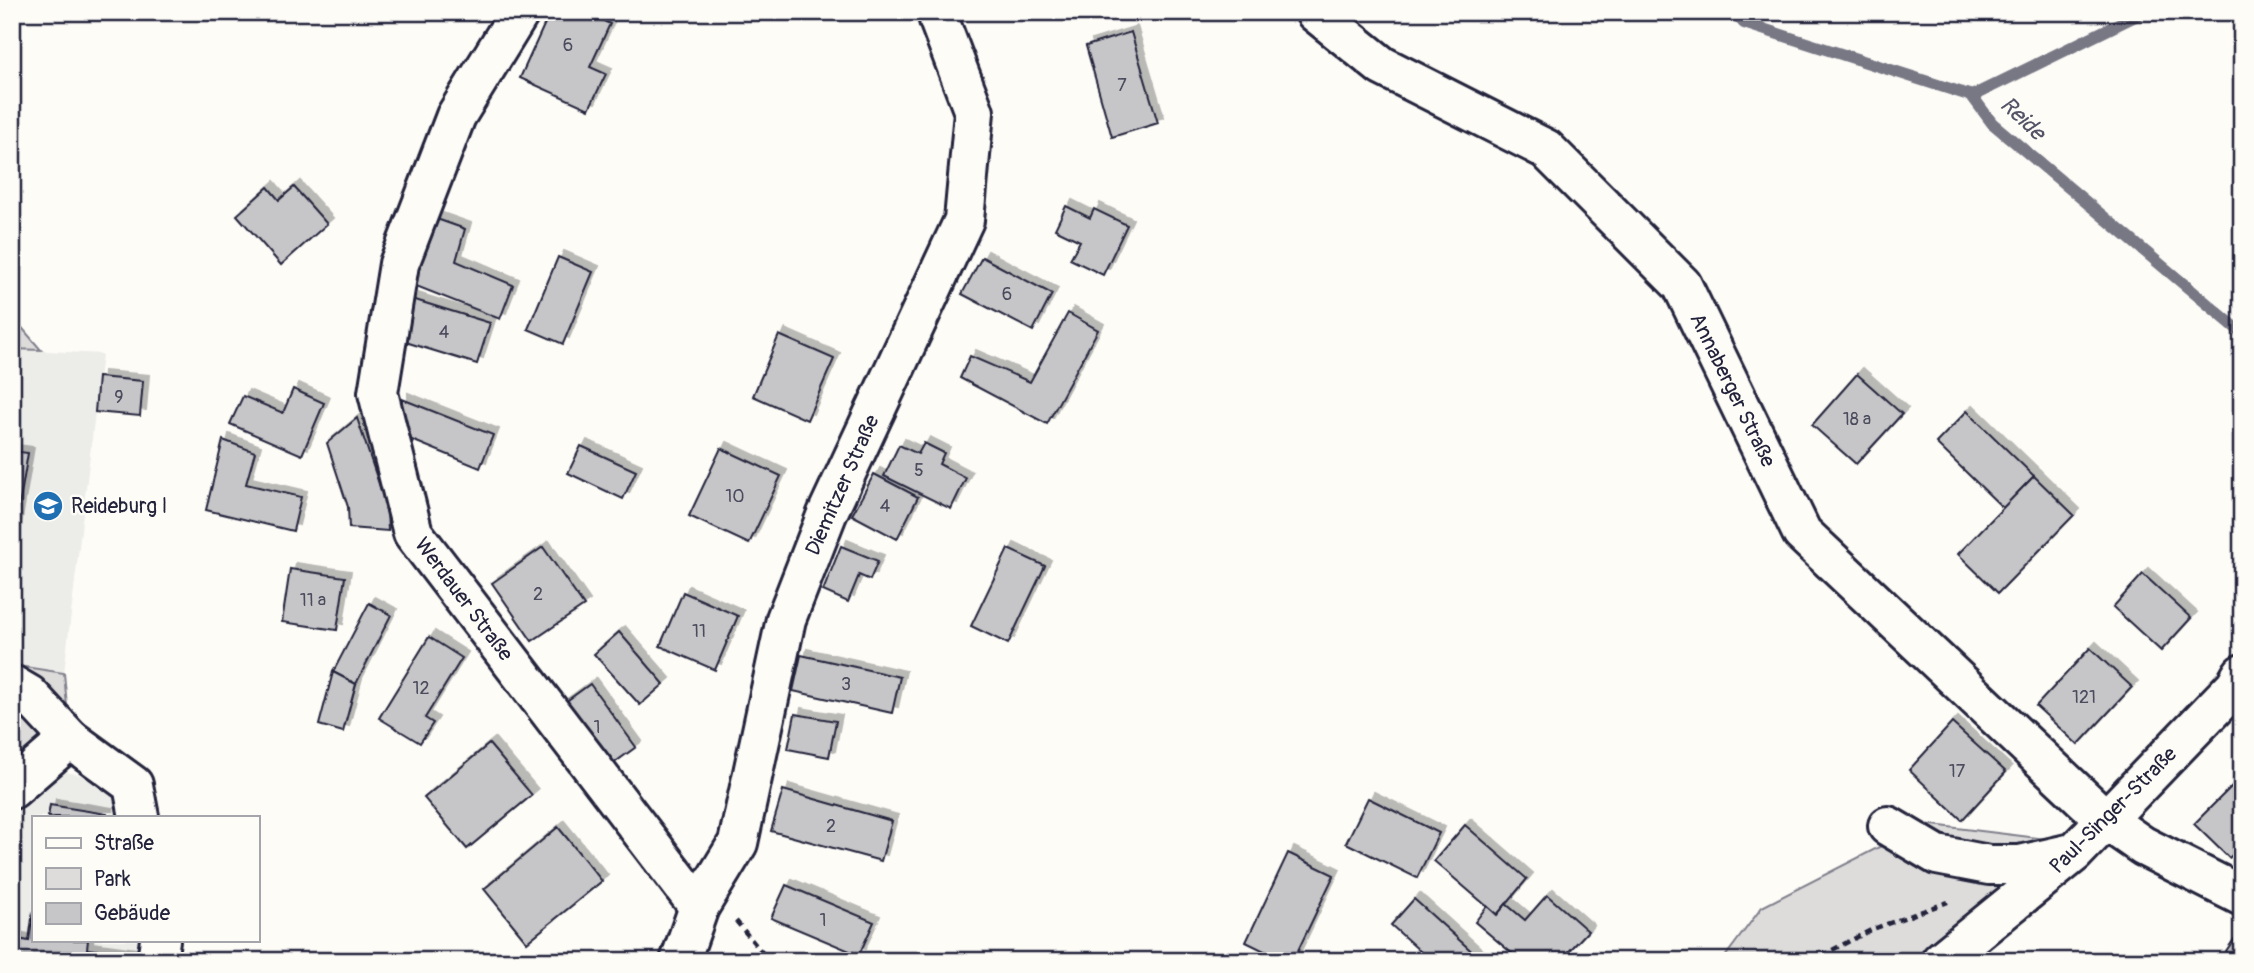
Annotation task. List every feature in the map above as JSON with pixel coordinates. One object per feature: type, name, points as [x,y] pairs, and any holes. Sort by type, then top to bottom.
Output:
[{"type":"street","name":"Werdauer Straße","points":[[520,12],[456,116],[399,264],[378,393],[413,533],[699,908]]},
{"type":"street","name":"Diemitzer Straße","points":[[680,961],[699,908],[738,843],[786,619],[827,514],[964,220],[974,112],[939,20],[939,12]]},
{"type":"street","name":"Annaberger Straße","points":[[1315,12],[1382,66],[1546,149],[1682,285],[1802,533],[2108,821],[2143,846],[2242,896]]},
{"type":"street","name":"Paul-Singer-Straße","points":[[1941,961],[2074,853],[2108,821],[2235,686],[2242,674]]},
{"type":"street","points":[[12,685],[29,695],[70,739],[134,785],[139,816]]},
{"type":"street","points":[[12,789],[70,739]]},
{"type":"street","points":[[1888,826],[1937,855],[1989,865],[2020,865],[2074,853]]},
{"type":"street","points":[[157,961],[160,942]]},
{"type":"path","points":[[1811,961],[1873,929],[1956,899]]},
{"type":"path","points":[[699,908],[733,918],[769,961]]},
{"type":"shaded area","name":"Reideburg I","points":[[12,349],[102,354],[64,673],[12,665]]},
{"type":"shaded area","points":[[40,767],[132,785],[138,816],[32,816],[32,942],[157,942],[155,961],[12,961],[12,792]]},
{"type":"green space","points":[[12,316],[41,350],[12,349]]},
{"type":"green space","points":[[12,665],[64,673],[70,739],[12,789]]},
{"type":"green space","points":[[1924,824],[2047,839],[2040,878],[1914,961],[1722,961],[1762,907]]},
{"type":"building","points":[[550,12],[585,12],[610,24],[590,67],[606,74],[589,109],[520,78]]},
{"type":"building","points":[[1131,32],[1158,123],[1112,137],[1086,46]]},
{"type":"building","points":[[268,187],[279,200],[294,187],[327,224],[281,265],[237,215]]},
{"type":"building","points":[[1066,206],[1090,218],[1094,209],[1127,225],[1103,275],[1070,259],[1080,241],[1055,229]]},
{"type":"building","points":[[431,217],[465,229],[456,261],[513,285],[500,319],[411,284]]},
{"type":"building","points":[[558,257],[593,272],[563,344],[528,329]]},
{"type":"building","points":[[982,257],[1052,294],[1033,331],[962,294]]},
{"type":"building","points":[[412,299],[490,323],[477,364],[399,340]]},
{"type":"building","points":[[1068,313],[1098,330],[1047,424],[960,378],[970,356],[1030,382]]},
{"type":"building","points":[[779,335],[834,359],[807,420],[753,396]]},
{"type":"building","points":[[1857,374],[1902,414],[1856,464],[1812,425]]},
{"type":"building","points":[[98,377],[143,381],[140,416],[95,412]]},
{"type":"building","points":[[293,389],[324,403],[302,455],[230,424],[243,396],[283,413]]},
{"type":"building","points":[[402,399],[493,435],[480,468],[402,436]]},
{"type":"building","points":[[1967,411],[2034,476],[2003,508],[1936,443]]},
{"type":"building","points":[[357,418],[387,508],[388,531],[349,528],[348,507],[327,443]]},
{"type":"building","points":[[223,440],[255,452],[246,484],[301,497],[293,531],[206,510]]},
{"type":"building","points":[[924,443],[944,453],[939,464],[966,478],[951,509],[884,476],[899,445],[918,454]]},
{"type":"building","points":[[581,446],[636,471],[623,499],[568,473]]},
{"type":"building","points":[[721,448],[781,476],[749,544],[689,516]]},
{"type":"building","points":[[12,451],[28,453],[12,549]]},
{"type":"building","points":[[874,474],[918,497],[897,539],[852,515]]},
{"type":"building","points":[[2034,476],[2074,515],[1998,593],[1958,554]]},
{"type":"building","points":[[841,546],[878,561],[870,580],[859,575],[848,602],[823,591]]},
{"type":"building","points":[[543,547],[584,606],[532,641],[492,583]]},
{"type":"building","points":[[1008,549],[1045,566],[1008,644],[971,626]]},
{"type":"building","points":[[290,569],[345,577],[337,630],[282,622]]},
{"type":"building","points":[[2143,574],[2191,618],[2161,651],[2113,607]]},
{"type":"building","points":[[683,592],[738,616],[715,670],[660,646]]},
{"type":"building","points":[[369,603],[391,615],[356,684],[333,672]]},
{"type":"building","points":[[619,632],[664,684],[640,705],[594,654]]},
{"type":"building","points":[[429,637],[462,658],[425,718],[433,723],[420,743],[379,718]]},
{"type":"building","points":[[2090,648],[2132,687],[2078,745],[2036,706]]},
{"type":"building","points":[[801,655],[900,677],[892,713],[793,691]]},
{"type":"building","points":[[333,672],[356,684],[343,732],[319,725]]},
{"type":"building","points":[[590,684],[636,747],[603,771],[557,708]]},
{"type":"building","points":[[795,714],[836,721],[829,757],[788,749]]},
{"type":"building","points":[[1952,723],[2006,772],[1962,820],[1909,770]]},
{"type":"building","points":[[489,744],[532,795],[467,849],[424,798]]},
{"type":"building","points":[[2242,776],[2242,846],[2229,858],[2194,824]]},
{"type":"building","points":[[783,790],[892,821],[881,861],[771,831]]},
{"type":"building","points":[[1368,798],[1439,833],[1417,878],[1346,843]]},
{"type":"building","points":[[50,805],[107,814],[107,816],[48,816]]},
{"type":"building","points":[[1465,825],[1527,879],[1497,915],[1434,861]]},
{"type":"building","points":[[558,827],[602,881],[527,942],[484,889]]},
{"type":"building","points":[[1288,853],[1334,875],[1293,961],[1285,961],[1246,942]]},
{"type":"building","points":[[786,885],[874,922],[859,955],[771,918]]},
{"type":"building","points":[[1547,895],[1588,931],[1560,961],[1521,961],[1475,922],[1487,906],[1497,915],[1506,904],[1525,920]]},
{"type":"building","points":[[1414,899],[1478,957],[1475,961],[1431,961],[1391,925]]},
{"type":"building","points":[[32,918],[32,942],[88,942],[87,949],[139,956],[138,961],[12,961],[12,938],[29,941]]},
{"type":"building","points":[[2235,938],[2242,941],[2242,961],[2219,961]]},
{"type":"waterway","name":"Reide","points":[[1734,12],[1744,23],[1972,96],[1992,123],[2242,333]]},
{"type":"waterway","points":[[1972,96],[2143,12]]},
{"type":"place","name":"Reideburg I","points":[[48,506]]}]
